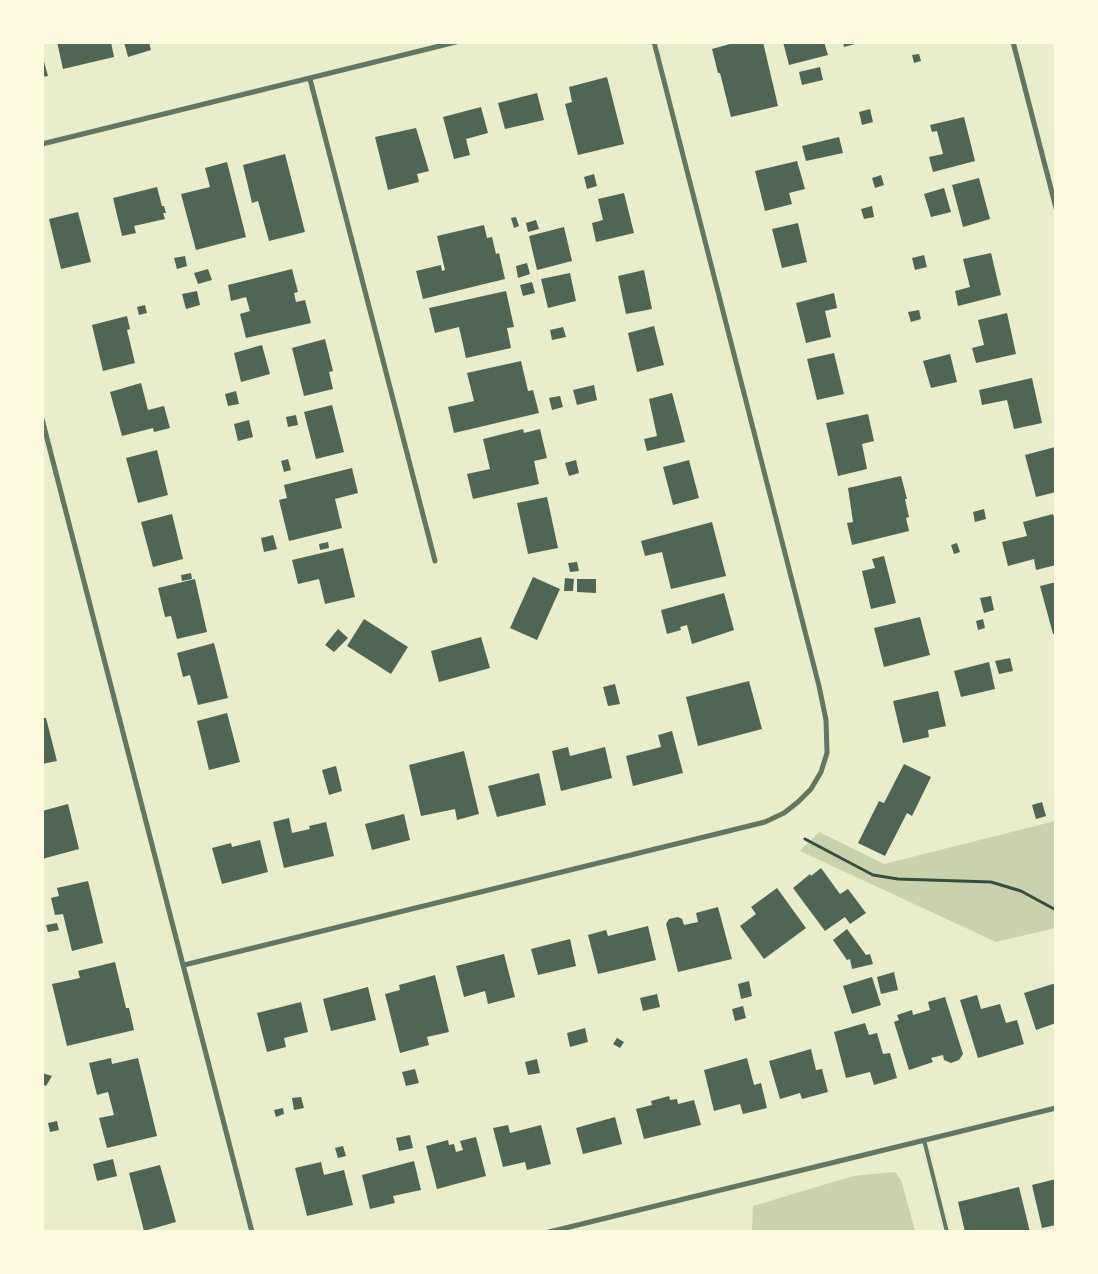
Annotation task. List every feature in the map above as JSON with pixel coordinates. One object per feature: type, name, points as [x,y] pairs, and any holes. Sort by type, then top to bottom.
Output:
[{"type":"street","points":[[42,144],[456,42]]},
{"type":"street","points":[[184,965],[764,822],[784,813],[798,802],[811,789],[821,772],[827,753],[826,720],[819,686],[654,42]]},
{"type":"street","points":[[1014,42],[1056,208]]},
{"type":"street","points":[[310,79],[436,561]]},
{"type":"street","points":[[42,419],[252,1232]]},
{"type":"street","points":[[549,1232],[1056,1108]]},
{"type":"lane","points":[[924,1140],[947,1232]]},
{"type":"path","points":[[805,839],[873,874],[898,879],[991,882],[1021,890],[1056,910]]},
{"type":"green space","points":[[1055,821],[1055,928],[996,942],[800,851],[819,832],[884,864]]},
{"type":"green space","points":[[895,1172],[901,1180],[915,1231],[752,1231],[753,1206],[853,1176]]},
{"type":"building","points":[[57,42],[111,42],[114,57],[63,69]]},
{"type":"building","points":[[124,42],[149,42],[151,50],[128,57]]},
{"type":"building","points":[[737,42],[763,42],[778,106],[731,117],[712,49]]},
{"type":"building","points":[[783,42],[824,42],[828,55],[789,65]]},
{"type":"building","points":[[843,42],[859,42],[859,43],[844,47]]},
{"type":"building","points":[[919,54],[921,61],[914,63],[912,55]]},
{"type":"building","points":[[42,59],[48,76],[42,77]]},
{"type":"building","points":[[820,67],[823,80],[802,85],[799,72]]},
{"type":"building","points":[[607,77],[624,144],[578,155],[565,104],[572,102],[569,87]]},
{"type":"building","points":[[537,93],[544,120],[505,129],[498,103]]},
{"type":"building","points":[[481,107],[488,133],[466,139],[470,155],[454,159],[443,117]]},
{"type":"building","points":[[870,109],[873,122],[862,125],[859,112]]},
{"type":"building","points":[[964,117],[975,161],[933,172],[929,157],[943,154],[937,131],[932,132],[930,125]]},
{"type":"building","points":[[416,128],[429,171],[417,174],[419,182],[388,190],[375,137]]},
{"type":"building","points":[[839,137],[843,153],[806,161],[802,146]]},
{"type":"building","points":[[285,154],[305,232],[269,241],[258,201],[252,203],[243,165]]},
{"type":"building","points":[[797,161],[805,189],[789,193],[792,204],[765,211],[755,171]]},
{"type":"building","points":[[227,162],[246,237],[196,250],[181,194],[210,187],[205,168]]},
{"type":"building","points":[[594,174],[597,186],[587,189],[584,177]]},
{"type":"building","points":[[881,175],[884,185],[875,188],[872,178]]},
{"type":"building","points":[[979,178],[990,219],[963,227],[952,185]]},
{"type":"building","points":[[157,187],[166,213],[163,213],[165,219],[134,226],[136,233],[122,236],[113,198]]},
{"type":"building","points":[[944,188],[951,212],[931,217],[924,194]]},
{"type":"building","points":[[624,193],[634,233],[596,242],[592,223],[603,220],[598,199]]},
{"type":"building","points":[[872,206],[874,217],[864,219],[861,209]]},
{"type":"building","points":[[78,212],[91,262],[61,269],[49,219]]},
{"type":"building","points":[[516,217],[519,226],[514,228],[511,218]]},
{"type":"building","points":[[536,220],[539,229],[528,232],[526,223]]},
{"type":"building","points":[[798,223],[807,262],[782,268],[772,229]]},
{"type":"building","points":[[484,225],[487,238],[492,237],[496,254],[499,253],[505,279],[423,299],[416,271],[441,265],[442,271],[445,270],[437,236]]},
{"type":"building","points":[[564,227],[572,261],[537,270],[529,236]]},
{"type":"building","points":[[991,253],[1001,295],[958,306],[955,291],[970,287],[963,259]]},
{"type":"building","points":[[924,255],[927,267],[915,270],[912,258]]},
{"type":"building","points":[[185,256],[187,266],[177,269],[174,258]]},
{"type":"building","points":[[527,263],[530,274],[518,278],[516,266]]},
{"type":"building","points":[[208,269],[212,280],[198,284],[194,273]]},
{"type":"building","points":[[292,269],[298,292],[294,293],[296,302],[305,300],[311,323],[246,338],[240,314],[250,311],[246,297],[231,301],[228,285]]},
{"type":"building","points":[[644,270],[652,309],[626,314],[618,276]]},
{"type":"building","points":[[570,273],[576,301],[548,308],[541,279]]},
{"type":"building","points":[[532,282],[535,293],[523,296],[520,285]]},
{"type":"building","points":[[197,291],[200,305],[186,309],[182,294]]},
{"type":"building","points":[[506,291],[514,327],[507,328],[511,348],[466,358],[459,327],[435,333],[429,308]]},
{"type":"building","points":[[834,293],[837,308],[825,311],[831,337],[806,343],[796,303]]},
{"type":"building","points":[[145,305],[147,313],[139,315],[137,307]]},
{"type":"building","points":[[919,310],[921,319],[911,322],[908,312]]},
{"type":"building","points":[[1007,313],[1016,354],[976,363],[972,348],[984,345],[978,320]]},
{"type":"building","points":[[127,316],[130,329],[127,330],[135,363],[103,371],[92,325]]},
{"type":"building","points":[[654,326],[664,365],[637,372],[628,333]]},
{"type":"building","points":[[563,327],[566,337],[552,340],[550,330]]},
{"type":"building","points":[[325,339],[333,371],[329,372],[333,389],[304,396],[292,348]]},
{"type":"building","points":[[262,345],[270,374],[241,382],[234,353]]},
{"type":"building","points":[[834,353],[844,394],[817,400],[807,359]]},
{"type":"building","points":[[950,354],[957,382],[931,388],[923,361]]},
{"type":"building","points":[[521,361],[528,391],[533,390],[539,413],[454,433],[448,407],[474,401],[467,373]]},
{"type":"building","points":[[1032,378],[1042,423],[1014,429],[1007,400],[982,405],[979,390]]},
{"type":"building","points":[[141,383],[148,410],[164,406],[170,428],[154,432],[153,428],[122,436],[110,392]]},
{"type":"building","points":[[594,385],[597,400],[577,405],[573,390]]},
{"type":"building","points":[[236,391],[239,404],[228,406],[225,394]]},
{"type":"building","points":[[672,393],[685,442],[647,451],[644,439],[657,436],[649,399]]},
{"type":"building","points":[[560,396],[563,407],[552,410],[549,398]]},
{"type":"building","points":[[332,405],[344,452],[316,459],[304,412]]},
{"type":"building","points":[[868,414],[874,441],[862,444],[867,469],[838,476],[826,423]]},
{"type":"building","points":[[296,415],[298,425],[288,427],[286,417]]},
{"type":"building","points":[[249,420],[253,437],[238,441],[234,424]]},
{"type":"building","points":[[523,429],[524,433],[540,429],[547,458],[534,461],[539,484],[473,499],[467,474],[490,469],[483,439]]},
{"type":"building","points":[[1055,447],[1056,492],[1036,497],[1025,455]]},
{"type":"building","points":[[157,450],[168,495],[138,503],[126,458]]},
{"type":"building","points":[[288,459],[291,470],[284,472],[281,461]]},
{"type":"building","points":[[576,460],[579,473],[569,476],[565,463]]},
{"type":"building","points":[[689,460],[699,498],[673,505],[663,467]]},
{"type":"building","points":[[352,468],[358,493],[335,499],[342,528],[289,541],[279,500],[287,498],[284,485]]},
{"type":"building","points":[[901,476],[907,499],[905,499],[909,517],[906,518],[909,531],[852,545],[847,523],[853,522],[848,488]]},
{"type":"building","points":[[547,497],[558,548],[528,554],[517,503]]},
{"type":"building","points":[[984,509],[986,519],[975,522],[973,512]]},
{"type":"building","points":[[172,514],[183,559],[153,567],[141,522]]},
{"type":"building","points":[[1053,514],[1056,523],[1056,565],[1036,570],[1034,559],[1008,566],[1002,542],[1027,536],[1023,522]]},
{"type":"building","points":[[712,522],[726,576],[671,589],[662,552],[645,556],[641,541]]},
{"type":"building","points":[[273,535],[277,549],[264,552],[261,538]]},
{"type":"building","points":[[328,542],[329,548],[320,550],[319,544]]},
{"type":"building","points":[[957,543],[960,552],[954,554],[951,545]]},
{"type":"building","points":[[343,548],[355,597],[325,604],[319,579],[298,584],[292,560]]},
{"type":"building","points":[[884,556],[896,603],[871,609],[862,571],[875,568],[872,559]]},
{"type":"building","points":[[577,562],[579,571],[570,572],[568,563]]},
{"type":"building","points":[[191,573],[192,579],[182,581],[181,575]]},
{"type":"building","points":[[533,577],[560,589],[537,640],[510,628]]},
{"type":"building","points":[[565,578],[574,579],[573,591],[564,591]]},
{"type":"building","points":[[195,579],[207,632],[177,639],[171,616],[165,617],[158,588]]},
{"type":"building","points":[[577,579],[596,579],[596,593],[577,592]]},
{"type":"building","points":[[1056,582],[1056,634],[1053,634],[1040,586]]},
{"type":"building","points":[[724,593],[734,630],[692,644],[687,625],[680,627],[681,630],[667,634],[661,610]]},
{"type":"building","points":[[991,596],[994,610],[984,613],[980,598]]},
{"type":"building","points":[[920,617],[930,655],[884,667],[874,628]]},
{"type":"building","points":[[364,619],[408,647],[391,674],[347,646]]},
{"type":"building","points":[[983,619],[985,628],[978,630],[976,621]]},
{"type":"building","points":[[338,629],[348,638],[334,652],[325,645]]},
{"type":"building","points":[[481,637],[490,668],[439,682],[431,651]]},
{"type":"building","points":[[214,643],[228,698],[198,705],[190,675],[183,677],[177,653]]},
{"type":"building","points":[[1010,658],[1013,671],[999,674],[995,661]]},
{"type":"building","points":[[989,662],[995,689],[961,697],[954,671]]},
{"type":"building","points":[[749,681],[762,729],[698,746],[686,697]]},
{"type":"building","points":[[615,684],[620,704],[608,706],[603,687]]},
{"type":"building","points":[[938,691],[946,726],[928,730],[929,737],[903,743],[893,701]]},
{"type":"building","points":[[227,713],[240,762],[209,770],[197,721]]},
{"type":"building","points":[[42,718],[46,718],[57,761],[42,764]]},
{"type":"building","points":[[672,731],[683,773],[633,786],[626,756],[661,747],[658,735]]},
{"type":"building","points":[[568,747],[570,756],[605,747],[612,778],[561,791],[552,751]]},
{"type":"building","points":[[464,751],[479,814],[457,820],[455,809],[421,816],[409,765]]},
{"type":"building","points":[[904,764],[931,777],[912,816],[907,813],[885,856],[858,843],[879,801],[884,803]]},
{"type":"building","points":[[336,766],[342,791],[329,795],[322,770]]},
{"type":"building","points":[[539,773],[546,805],[497,817],[488,786]]},
{"type":"building","points":[[1042,802],[1046,816],[1036,819],[1032,805]]},
{"type":"building","points":[[68,804],[79,849],[42,859],[42,811]]},
{"type":"building","points":[[404,814],[410,840],[372,850],[365,824]]},
{"type":"building","points":[[289,818],[292,833],[310,829],[309,826],[326,822],[334,856],[284,868],[273,822]]},
{"type":"building","points":[[260,840],[268,872],[222,884],[212,848],[231,843],[232,847]]},
{"type":"building","points":[[821,868],[840,894],[848,889],[866,913],[850,924],[845,917],[825,931],[793,888],[810,874],[811,876]]},
{"type":"building","points":[[88,881],[103,943],[72,951],[63,914],[55,915],[51,898],[59,896],[57,888]]},
{"type":"building","points":[[777,888],[806,928],[764,959],[740,926],[756,914],[751,907]]},
{"type":"building","points":[[718,907],[732,959],[678,972],[666,924],[669,919],[678,917],[682,919],[684,925],[698,922],[696,913]]},
{"type":"building","points":[[57,923],[59,930],[48,932],[46,925]]},
{"type":"building","points":[[648,926],[656,960],[598,974],[588,935],[606,930],[608,936]]},
{"type":"building","points":[[847,929],[866,955],[870,954],[873,964],[852,969],[850,959],[847,960],[833,940]]},
{"type":"building","points":[[570,939],[576,966],[538,975],[531,949]]},
{"type":"building","points":[[504,954],[515,997],[488,1004],[485,991],[464,997],[456,966]]},
{"type":"building","points":[[115,962],[126,1008],[129,1008],[134,1030],[67,1046],[52,984],[80,978],[78,971]]},
{"type":"building","points":[[894,972],[898,990],[881,994],[877,977]]},
{"type":"building","points":[[435,975],[449,1032],[427,1037],[429,1045],[400,1053],[385,994],[400,990],[399,985]]},
{"type":"building","points":[[872,977],[881,1005],[852,1014],[843,986]]},
{"type":"building","points":[[749,981],[752,996],[741,999],[738,984]]},
{"type":"building","points":[[1056,983],[1056,1023],[1036,1030],[1024,993]]},
{"type":"building","points":[[368,987],[376,1020],[331,1031],[323,999]]},
{"type":"building","points":[[657,994],[660,1007],[643,1011],[640,998]]},
{"type":"building","points":[[977,995],[981,1009],[1000,1004],[1006,1023],[1017,1020],[1024,1044],[978,1058],[960,1000]]},
{"type":"building","points":[[945,997],[963,1054],[959,1060],[951,1063],[944,1060],[943,1055],[931,1058],[933,1062],[909,1070],[894,1022],[899,1020],[897,1015],[912,1010],[913,1015],[930,1010],[928,1002]]},
{"type":"building","points":[[301,1002],[308,1032],[284,1038],[286,1047],[267,1052],[257,1013]]},
{"type":"building","points":[[743,1006],[746,1018],[735,1021],[732,1009]]},
{"type":"building","points":[[865,1023],[869,1035],[877,1033],[883,1054],[890,1053],[897,1078],[874,1085],[870,1072],[846,1078],[834,1032]]},
{"type":"building","points":[[585,1028],[588,1042],[570,1047],[567,1033]]},
{"type":"building","points":[[617,1038],[624,1042],[620,1048],[613,1044]]},
{"type":"building","points":[[811,1049],[816,1070],[822,1069],[828,1092],[802,1099],[800,1093],[780,1099],[769,1061]]},
{"type":"building","points":[[111,1058],[112,1064],[138,1058],[157,1136],[107,1148],[99,1118],[114,1115],[108,1092],[97,1095],[89,1063]]},
{"type":"building","points":[[747,1058],[754,1085],[761,1083],[767,1108],[743,1114],[740,1104],[714,1111],[704,1070]]},
{"type":"building","points":[[537,1059],[540,1073],[528,1075],[525,1062]]},
{"type":"building","points":[[415,1069],[419,1083],[406,1086],[402,1072]]},
{"type":"building","points":[[42,1073],[52,1076],[46,1086],[42,1084]]},
{"type":"building","points":[[669,1096],[670,1100],[677,1099],[678,1104],[694,1100],[701,1125],[644,1139],[636,1109],[652,1105],[651,1101]]},
{"type":"building","points":[[301,1097],[304,1108],[294,1110],[292,1098]]},
{"type":"building","points":[[283,1108],[284,1114],[276,1117],[274,1110]]},
{"type":"building","points":[[615,1117],[622,1144],[583,1154],[576,1128]]},
{"type":"building","points":[[57,1121],[59,1130],[50,1132],[48,1123]]},
{"type":"building","points":[[508,1125],[510,1133],[541,1125],[551,1164],[527,1170],[525,1162],[503,1167],[493,1128]]},
{"type":"building","points":[[410,1135],[413,1148],[399,1151],[396,1138]]},
{"type":"building","points":[[476,1137],[486,1176],[437,1189],[426,1146],[448,1140],[449,1145],[454,1144],[456,1152],[463,1150],[460,1141]]},
{"type":"building","points":[[343,1146],[346,1156],[338,1158],[335,1148]]},
{"type":"building","points":[[113,1159],[117,1176],[97,1181],[93,1164]]},
{"type":"building","points":[[414,1161],[421,1190],[393,1196],[395,1203],[370,1209],[362,1175]]},
{"type":"building","points":[[321,1162],[324,1175],[344,1170],[353,1205],[307,1216],[295,1168]]},
{"type":"building","points":[[160,1165],[176,1222],[144,1231],[129,1173]]},
{"type":"building","points":[[1056,1179],[1056,1225],[1042,1228],[1032,1185]]},
{"type":"building","points":[[1019,1187],[1030,1232],[965,1232],[958,1202]]}]
